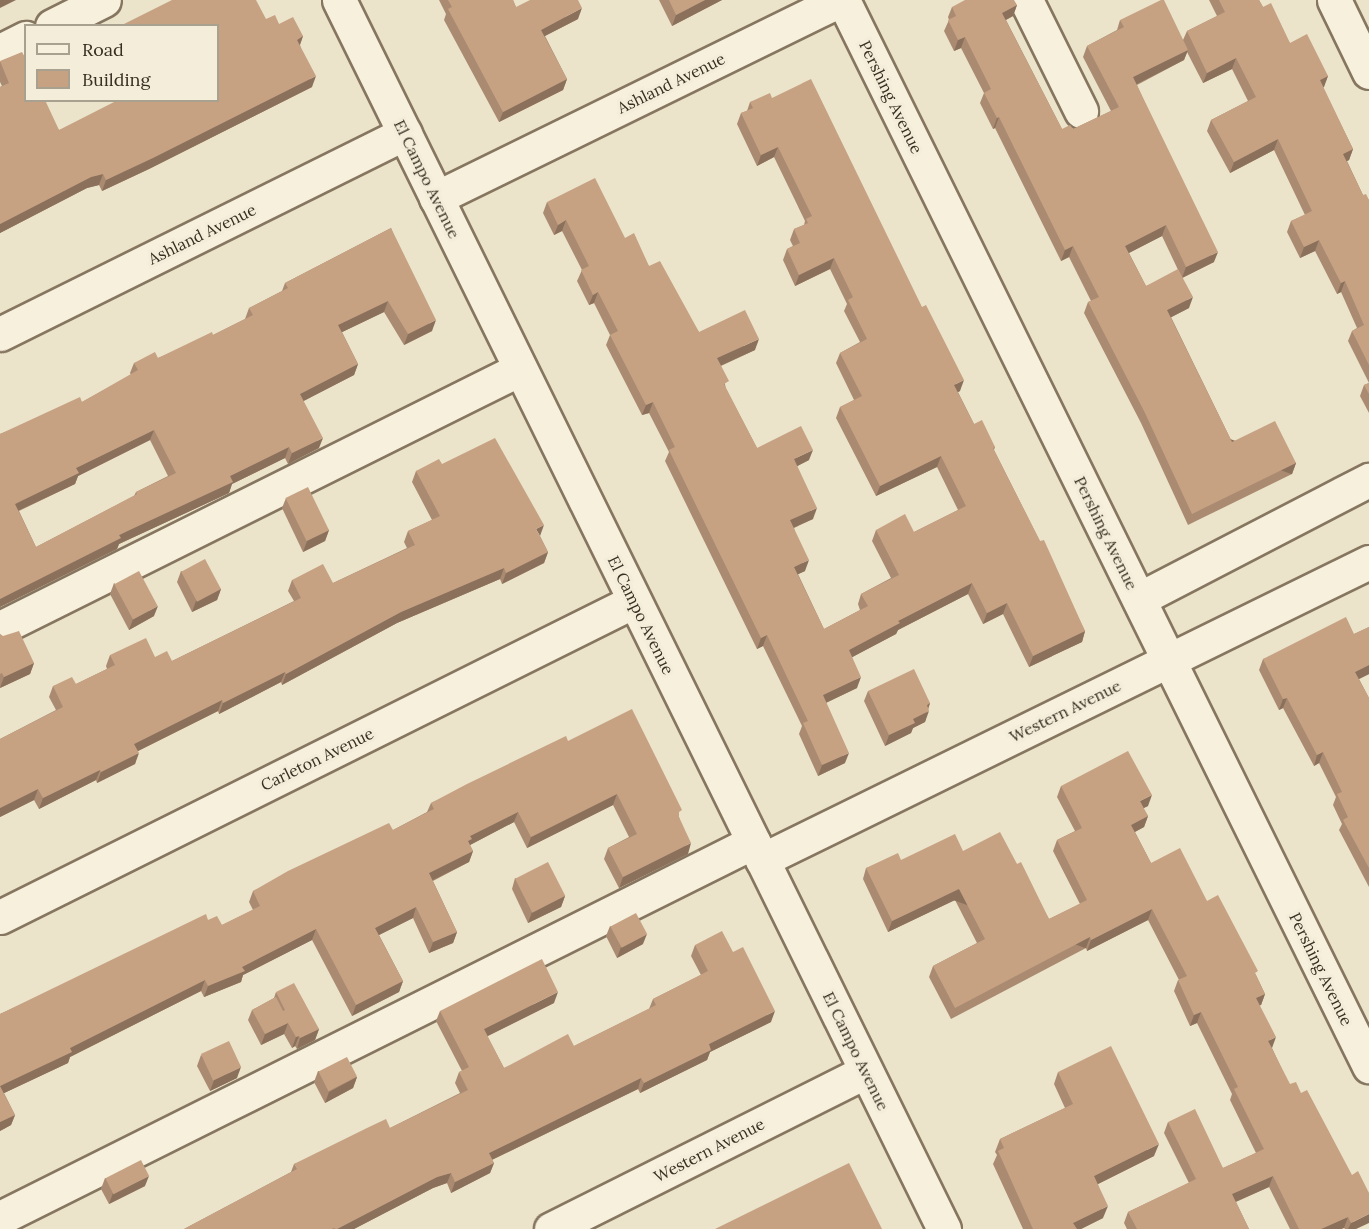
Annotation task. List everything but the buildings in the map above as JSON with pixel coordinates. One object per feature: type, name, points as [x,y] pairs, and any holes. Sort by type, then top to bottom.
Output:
[{"type":"street","points":[[56,24],[104,0]]},
{"type":"street","name":"El Campo Avenue","points":[[339,0],[944,1229]]},
{"type":"street","name":"Ashland Avenue","points":[[436,198],[842,0]]},
{"type":"street","name":"Pershing Avenue","points":[[842,0],[1369,1066]]},
{"type":"street","points":[[1026,0],[1081,111]]},
{"type":"street","points":[[1334,0],[1369,72]]},
{"type":"street","points":[[0,51],[24,39]]},
{"type":"street","name":"Ashland Avenue","points":[[0,334],[405,133]]},
{"type":"street","points":[[0,628],[520,369]]},
{"type":"street","points":[[1139,599],[1369,480]]},
{"type":"street","name":"Western Avenue","points":[[0,1218],[758,851],[1169,660],[1369,562]]},
{"type":"street","name":"Carleton Avenue","points":[[0,917],[634,601]]},
{"type":"street","name":"Western Avenue","points":[[551,1229],[866,1071]]}]
